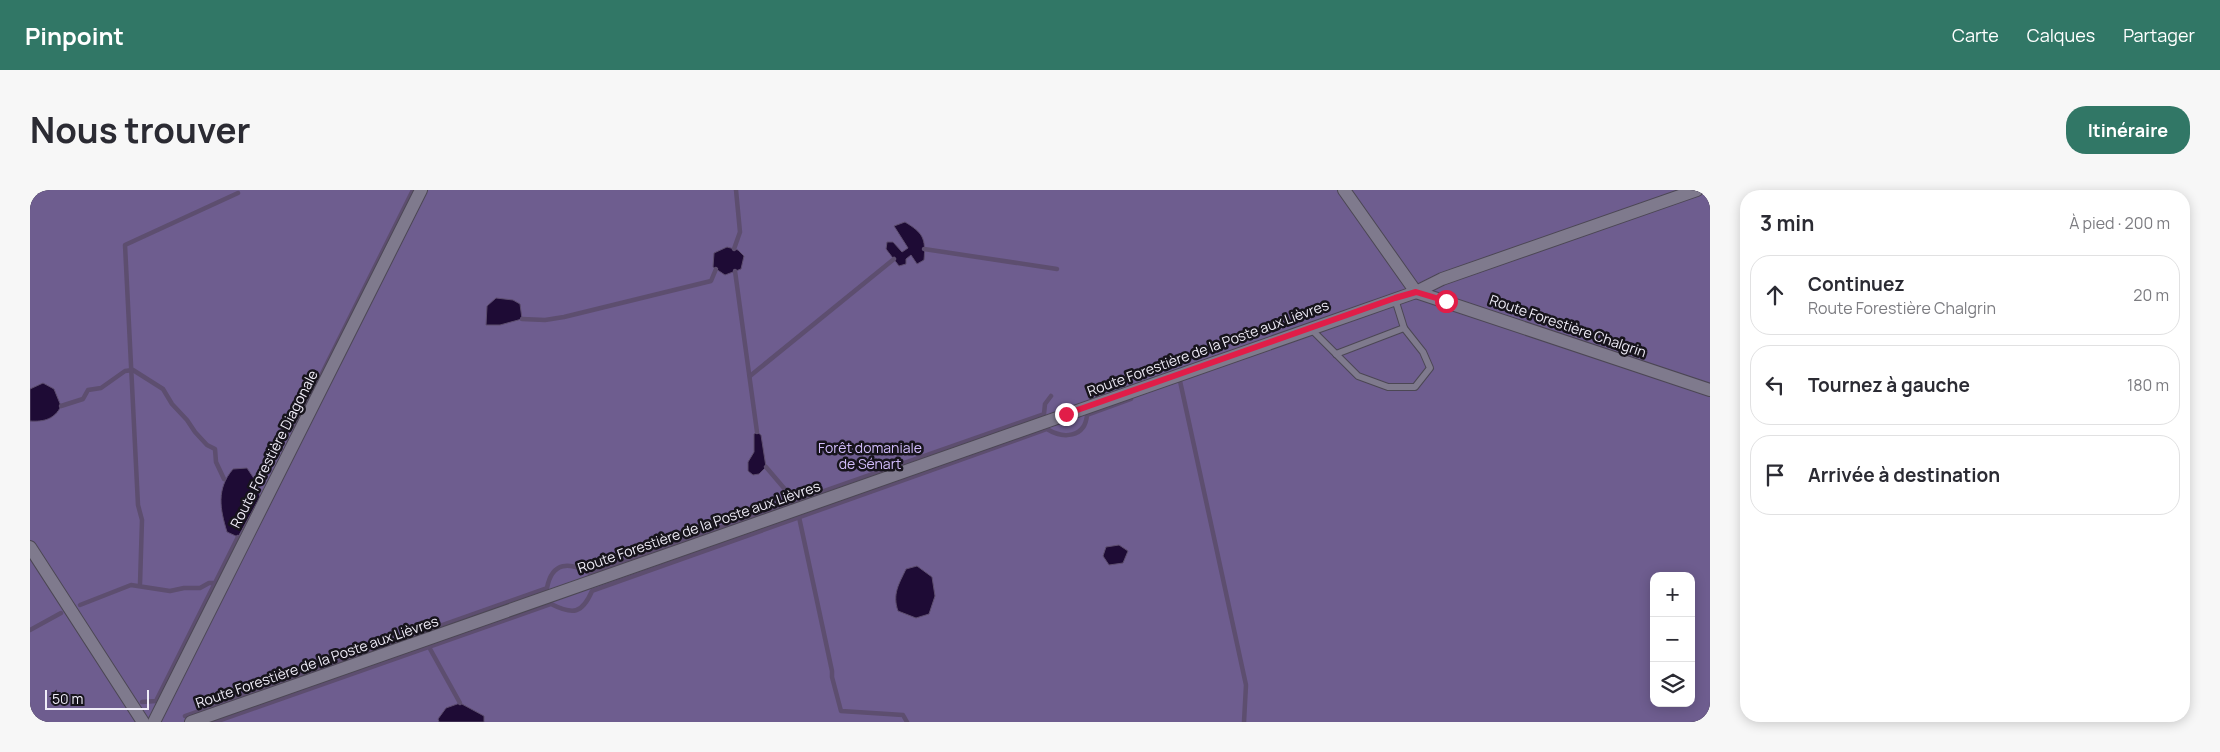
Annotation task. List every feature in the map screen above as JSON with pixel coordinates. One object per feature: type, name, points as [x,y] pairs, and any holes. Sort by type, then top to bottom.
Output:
[{"type":"street","name":"Route Forestière Diagonale","points":[[154,722],[421,190]]},
{"type":"street","points":[[1344,190],[1416,292]]},
{"type":"street","name":"Route Forestière de la Poste aux Lièvres","points":[[191,722],[1416,292],[1442,279],[1697,190]]},
{"type":"street","name":"Route Forestière Chalgrin","points":[[1416,292],[1710,390]]},
{"type":"street","points":[[30,547],[143,722]]},
{"type":"lane","points":[[1309,328],[1358,376],[1388,387],[1415,387],[1430,368],[1423,352],[1404,328],[1395,298]]},
{"type":"lane","points":[[1336,354],[1404,328]]},
{"type":"green space","name":"Forêt domaniale de Sénart","points":[[30,190],[1710,190],[1710,722],[30,722]]},
{"type":"shaded area","points":[[905,222],[916,229],[924,241],[924,260],[917,264],[911,255],[906,259],[906,264],[899,266],[886,249],[887,242],[893,242],[902,252],[908,248],[894,226]]},
{"type":"shaded area","points":[[727,247],[738,250],[744,256],[741,269],[725,275],[713,267],[714,253]]},
{"type":"shaded area","points":[[496,298],[513,300],[520,304],[522,319],[500,325],[486,325],[487,306]]},
{"type":"shaded area","points":[[43,383],[54,389],[61,406],[56,414],[48,419],[30,421],[30,389]]},
{"type":"shaded area","points":[[757,432],[761,435],[766,467],[759,474],[753,475],[748,471],[748,462],[754,452],[754,434]]},
{"type":"shaded area","points":[[247,468],[255,480],[260,497],[238,537],[227,532],[221,499],[224,484],[233,469]]},
{"type":"shaded area","points":[[1119,545],[1128,551],[1123,563],[1109,565],[1103,556],[1106,547]]},
{"type":"shaded area","points":[[917,566],[932,577],[935,596],[929,614],[916,618],[898,611],[896,594],[906,569]]},
{"type":"shaded area","points":[[460,703],[484,716],[484,722],[439,722],[438,719],[446,708]]},
{"type":"waterway","points":[[295,428],[413,190]]},
{"type":"waterway","points":[[734,249],[740,232],[736,190]]},
{"type":"waterway","points":[[140,584],[142,520],[138,505],[125,245],[238,193]]},
{"type":"waterway","points":[[924,249],[1057,269]]},
{"type":"waterway","points":[[750,376],[894,259]]},
{"type":"waterway","points":[[522,319],[545,320],[564,317],[711,281],[716,269]]},
{"type":"waterway","points":[[735,271],[757,432]]},
{"type":"waterway","points":[[61,406],[83,399],[88,390],[101,388],[125,371],[133,370],[163,389],[172,404],[195,432],[207,445],[215,449],[216,462],[224,479]]},
{"type":"waterway","points":[[1180,381],[1246,685],[1244,722]]},
{"type":"waterway","points":[[185,716],[547,588],[553,573],[563,566],[576,567],[590,573],[1044,414],[1045,404],[1051,396]]},
{"type":"waterway","points":[[215,722],[551,604],[565,610],[576,610],[584,604],[592,591],[1047,429],[1066,435],[1078,432],[1085,423],[1087,415],[1131,399]]},
{"type":"waterway","points":[[766,467],[795,501]]},
{"type":"waterway","points":[[799,517],[832,677],[841,711],[903,715],[907,722]]},
{"type":"waterway","points":[[142,702],[156,701],[238,537]]},
{"type":"waterway","points":[[80,605],[131,585],[170,591],[184,588],[200,588],[213,583]]},
{"type":"waterway","points":[[30,630],[61,613]]},
{"type":"waterway","points":[[429,647],[460,703]]},
{"type":"route","points":[[1066,414],[1395,298],[1416,292],[1446,301]]}]
